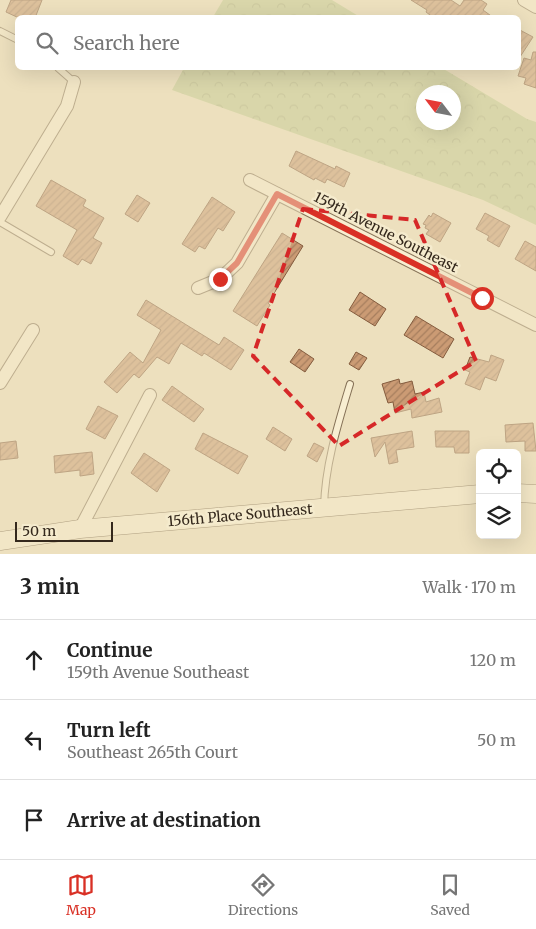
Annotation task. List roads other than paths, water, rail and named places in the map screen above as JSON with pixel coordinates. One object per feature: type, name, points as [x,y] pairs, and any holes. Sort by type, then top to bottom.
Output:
[{"type":"street","points":[[524,0],[536,7]]},
{"type":"street","points":[[0,216],[67,106],[74,82]]},
{"type":"street","name":"159th Avenue Southeast","points":[[250,180],[536,325]]},
{"type":"street","points":[[198,288],[220,279],[237,263],[277,194]]},
{"type":"street","points":[[0,383],[33,330]]},
{"type":"street","points":[[80,529],[150,394]]},
{"type":"street","points":[[521,493],[536,494]]},
{"type":"street","name":"156th Place Southeast","points":[[0,541],[80,529],[476,494]]},
{"type":"lane","points":[[0,31],[15,38]]},
{"type":"lane","points":[[60,70],[74,82]]},
{"type":"lane","points":[[0,222],[51,252]]},
{"type":"lane","points":[[324,508],[324,485],[350,384]]}]
